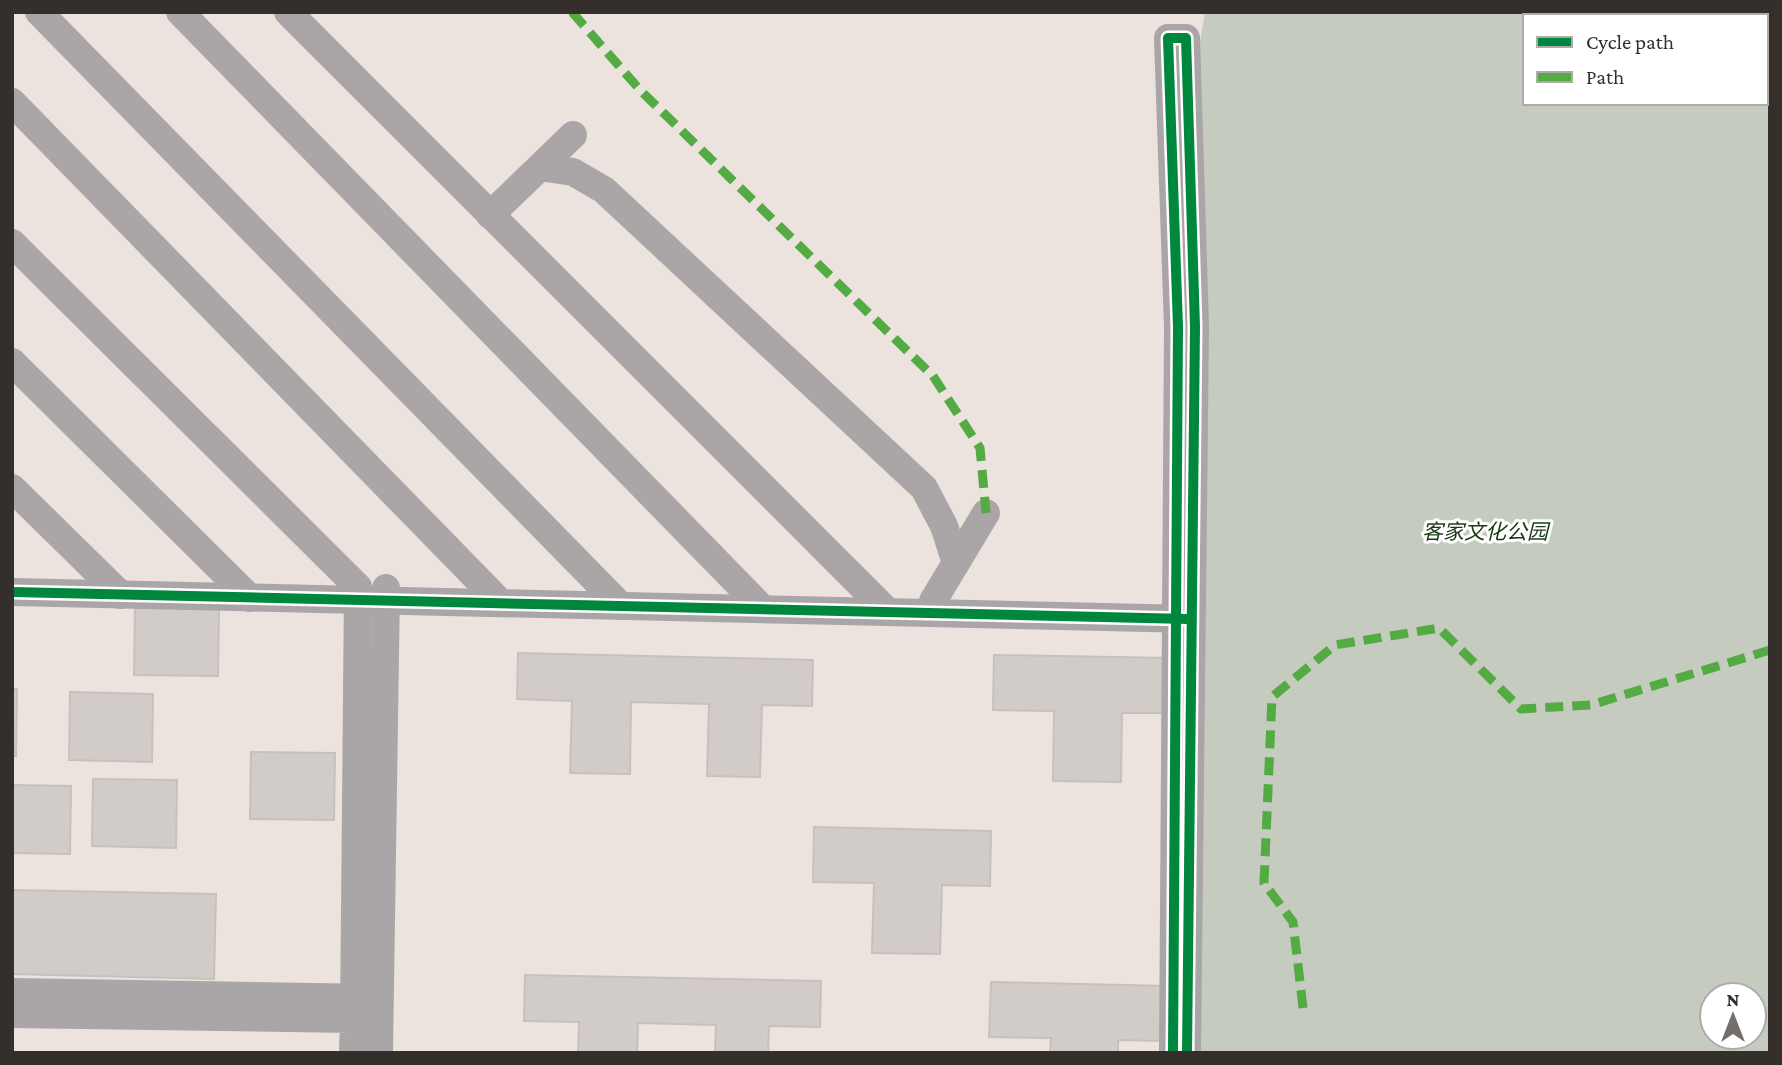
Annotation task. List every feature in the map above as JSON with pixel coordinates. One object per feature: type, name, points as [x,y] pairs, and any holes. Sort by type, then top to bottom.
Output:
[{"type":"street","points":[[39,12],[615,600]]},
{"type":"street","points":[[180,12],[757,603]]},
{"type":"street","points":[[288,12],[881,606]]},
{"type":"street","points":[[1173,1053],[1184,612],[1195,327],[1186,38],[1168,38],[1184,612],[1187,1053]]},
{"type":"street","points":[[12,102],[494,597]]},
{"type":"street","points":[[490,215],[573,135]]},
{"type":"street","points":[[540,167],[573,172],[604,190],[924,488],[944,526],[956,563]]},
{"type":"street","points":[[12,243],[358,594],[367,1009],[379,1053]]},
{"type":"street","points":[[12,362],[243,591]]},
{"type":"street","points":[[12,488],[114,588]]},
{"type":"street","points":[[933,601],[986,513]]},
{"type":"street","points":[[12,580],[114,588],[1184,612]]},
{"type":"street","points":[[12,592],[114,588]]},
{"type":"street","points":[[353,1053],[367,1009],[386,595]]},
{"type":"street","points":[[881,606],[933,601],[1184,612]]},
{"type":"street","points":[[12,992],[367,1009]]},
{"type":"street","points":[[12,1014],[367,1009]]},
{"type":"green space","name":"客家文化公园","points":[[1205,12],[1770,12],[1770,1053],[1200,1053],[1200,42]]},
{"type":"building","points":[[135,607],[219,609],[218,676],[134,675]]},
{"type":"building","points":[[518,653],[813,660],[812,706],[762,705],[760,777],[707,776],[709,704],[631,702],[630,774],[570,773],[572,701],[517,699]]},
{"type":"building","points":[[994,655],[1171,658],[1170,713],[1122,713],[1121,782],[1053,781],[1054,711],[993,710]]},
{"type":"building","points":[[12,689],[17,689],[16,756],[12,756]]},
{"type":"building","points":[[70,692],[153,694],[152,762],[69,760]]},
{"type":"building","points":[[251,752],[335,753],[334,820],[250,819]]},
{"type":"building","points":[[93,779],[177,780],[176,848],[92,846]]},
{"type":"building","points":[[12,785],[71,786],[70,854],[12,853]]},
{"type":"building","points":[[814,827],[991,831],[990,886],[942,885],[940,954],[872,953],[874,883],[813,882]]},
{"type":"building","points":[[12,890],[216,894],[214,979],[12,974]]},
{"type":"building","points":[[525,975],[821,981],[820,1027],[769,1026],[768,1053],[715,1053],[716,1025],[638,1023],[637,1053],[578,1053],[579,1022],[524,1021]]},
{"type":"building","points":[[991,982],[1167,986],[1166,1041],[1118,1040],[1118,1053],[1050,1053],[1051,1038],[989,1037]]},
{"type":"marked path","points":[[572,12],[640,90],[933,376],[980,448],[986,513]]},
{"type":"marked path","points":[[1303,1008],[1293,922],[1264,883],[1272,697],[1335,645],[1439,628],[1521,709],[1591,705],[1770,650]]},
{"type":"cycle path","points":[[1173,1053],[1178,327],[1168,38],[1186,38],[1195,327],[1187,1053]]},
{"type":"cycle path","points":[[12,592],[1188,619]]}]
